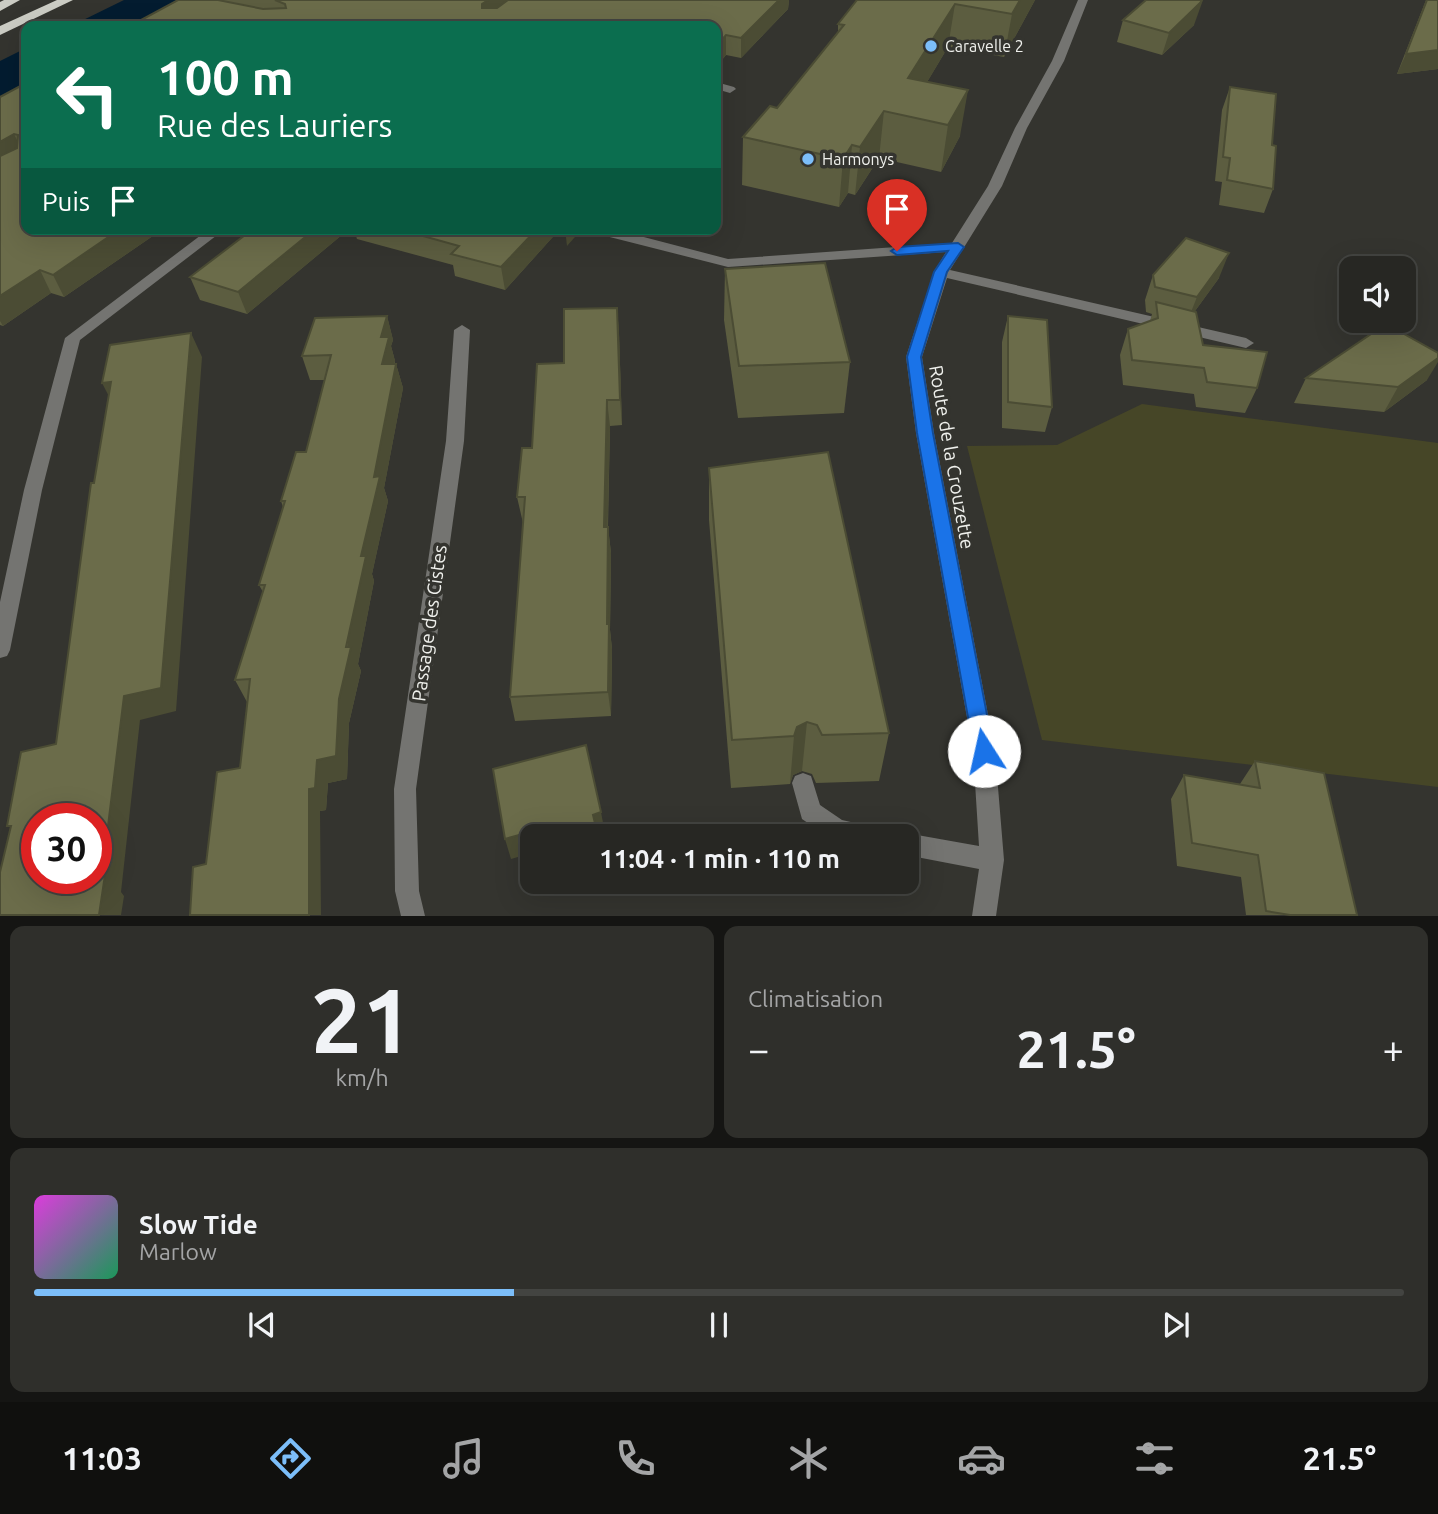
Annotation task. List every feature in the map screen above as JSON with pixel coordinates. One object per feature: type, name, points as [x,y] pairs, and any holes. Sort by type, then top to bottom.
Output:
[{"type":"highway","points":[[0,7],[14,0]]},
{"type":"highway","points":[[0,23],[46,0]]},
{"type":"highway","points":[[22,21],[67,0]]},
{"type":"highway","points":[[0,31],[21,21]]},
{"type":"street","name":"Route de la Crouzette","points":[[984,915],[992,860],[984,751],[925,433],[914,357],[941,272],[995,186],[1021,128],[1058,61],[1083,0]]},
{"type":"street","points":[[721,87],[730,89]]},
{"type":"street","points":[[0,650],[33,490],[73,338],[210,235]]},
{"type":"street","points":[[619,235],[728,262],[763,267],[958,247]]},
{"type":"street","points":[[941,272],[1246,343]]},
{"type":"street","name":"Passage des Cistes","points":[[413,915],[407,891],[405,789],[455,441],[462,330]]},
{"type":"street","points":[[803,783],[810,811],[828,824]]},
{"type":"street","points":[[919,846],[992,860]]},
{"type":"shaded area","points":[[1142,404],[1438,443],[1438,787],[1042,740],[967,446],[1057,445]]},
{"type":"water","points":[[124,0],[182,0],[142,21],[81,21]]},
{"type":"water","points":[[21,50],[21,86],[0,97],[0,61]]},
{"type":"building","points":[[178,0],[218,0],[263,9],[286,8],[285,4],[275,0],[488,0],[482,4],[482,8],[497,8],[508,0],[779,0],[741,38],[726,35],[721,40],[721,21],[139,21]]},
{"type":"building","points":[[857,0],[1020,0],[1012,14],[955,4],[908,78],[968,90],[948,125],[884,111],[860,147],[852,145],[843,159],[743,137],[770,106],[777,108],[844,25],[838,24]]},
{"type":"building","points":[[1146,0],[1202,0],[1169,33],[1123,20]]},
{"type":"building","points":[[1427,0],[1438,0],[1438,50],[1406,54]]},
{"type":"building","points":[[21,86],[21,235],[111,235],[53,275],[40,270],[0,296],[0,156],[17,148],[18,135],[14,134],[0,142],[0,97]]},
{"type":"building","points":[[1230,87],[1276,94],[1272,145],[1276,146],[1273,189],[1227,180],[1230,158],[1223,157]]},
{"type":"building","points":[[245,235],[308,235],[238,292],[190,277]]},
{"type":"building","points":[[420,235],[531,235],[501,267],[451,254],[459,246]]},
{"type":"building","points":[[1186,238],[1229,253],[1197,297],[1155,287],[1153,275]]},
{"type":"building","points":[[825,263],[850,362],[739,366],[725,269]]},
{"type":"building","points":[[1156,302],[1196,312],[1203,345],[1267,352],[1257,388],[1207,382],[1204,368],[1132,360],[1128,329],[1158,318]]},
{"type":"building","points":[[617,308],[620,400],[607,400],[604,527],[608,527],[608,692],[510,697],[525,497],[517,497],[522,448],[532,448],[537,364],[564,363],[564,309]]},
{"type":"building","points":[[387,316],[381,337],[389,337],[382,364],[396,364],[374,477],[380,476],[361,556],[366,556],[346,647],[351,647],[339,699],[336,756],[317,760],[315,788],[309,789],[309,915],[190,915],[193,867],[206,864],[217,772],[240,768],[250,679],[235,680],[265,585],[259,585],[285,501],[281,501],[296,452],[306,452],[331,355],[302,356],[315,318]]},
{"type":"building","points":[[1008,316],[1047,320],[1052,407],[1008,402]]},
{"type":"building","points":[[191,333],[161,688],[124,696],[111,803],[21,803],[21,894],[102,894],[99,915],[0,915],[0,872],[11,826],[7,826],[21,752],[56,744],[91,483],[94,483],[111,382],[102,383],[110,345]]},
{"type":"building","points":[[1373,333],[1402,333],[1438,353],[1438,358],[1398,387],[1306,378]]},
{"type":"building","points":[[828,452],[889,733],[822,735],[817,725],[807,722],[797,727],[794,736],[732,740],[709,468]]},
{"type":"building","points":[[586,745],[601,812],[593,815],[595,824],[520,824],[520,835],[505,839],[493,769]]},
{"type":"building","points":[[1255,761],[1324,773],[1357,915],[1290,915],[1266,911],[1258,855],[1192,843],[1184,775],[1260,788]]},
{"type":"place","name":"Caravelle 2","points":[[931,46]]},
{"type":"place","name":"Harmonys","points":[[808,159]]},
{"type":"route","points":[[897,251],[958,247],[941,272],[914,357],[925,433],[984,751]]}]
